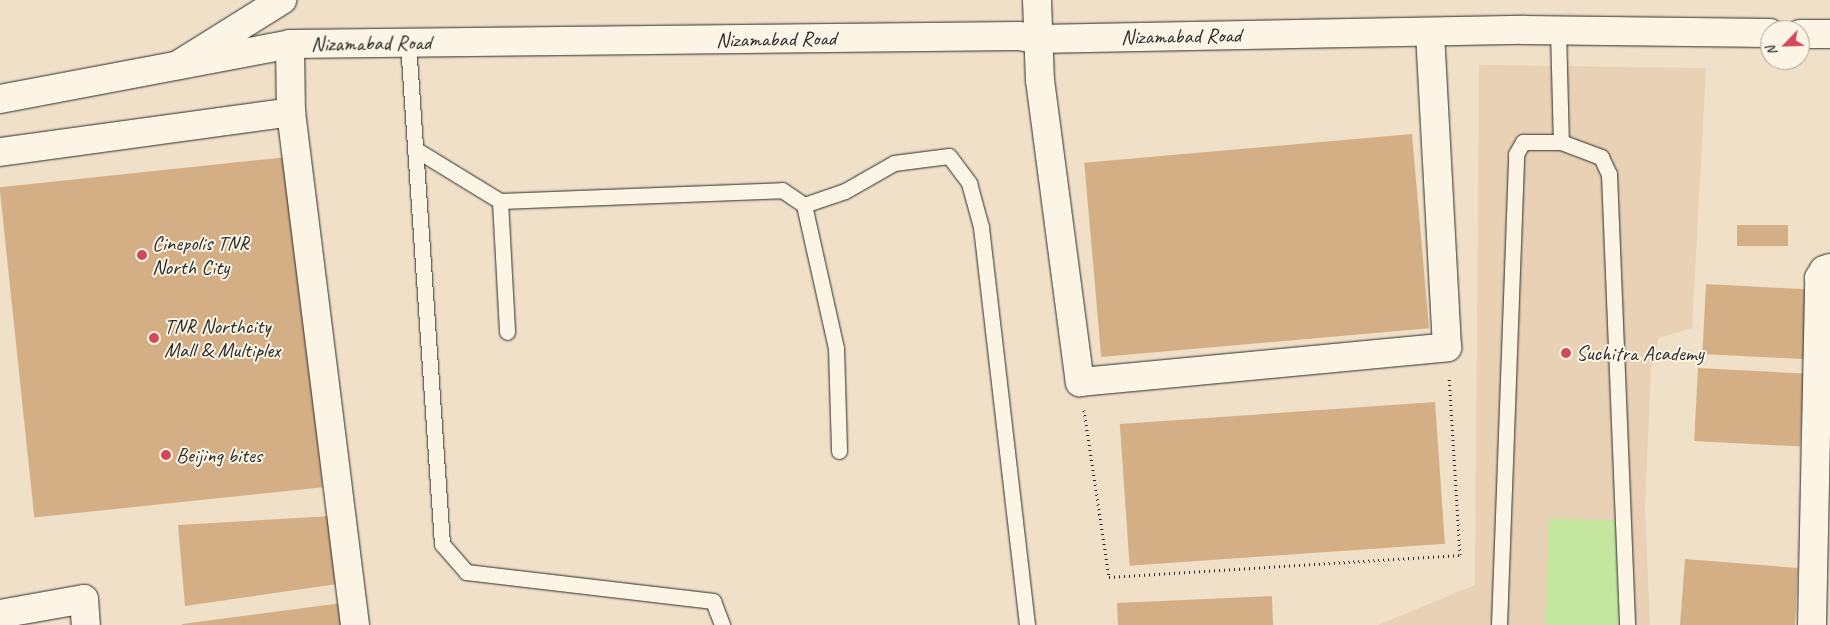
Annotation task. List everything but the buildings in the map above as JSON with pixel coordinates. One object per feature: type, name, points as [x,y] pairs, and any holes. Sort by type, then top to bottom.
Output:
[{"type":"main road","points":[[178,65],[282,0]]},
{"type":"main road","points":[[1036,0],[1036,39],[1080,382],[1447,347],[1430,32]]},
{"type":"main road","name":"Nizamabad Road","points":[[0,100],[290,44],[1036,39],[1558,30],[1760,33]]},
{"type":"main road","points":[[1810,34],[1830,34]]},
{"type":"main road","points":[[290,44],[290,112],[355,625]]},
{"type":"main road","points":[[0,152],[290,112]]},
{"type":"main road","points":[[1812,625],[1819,278],[1824,270],[1830,268]]},
{"type":"main road","points":[[0,614],[84,599],[86,625]]},
{"type":"lane","points":[[1558,30],[1561,142]]},
{"type":"lane","points":[[408,43],[442,544],[466,572],[713,600],[722,625]]},
{"type":"lane","points":[[1499,625],[1516,154],[1523,142],[1561,142],[1600,157],[1609,174],[1627,625]]},
{"type":"lane","points":[[415,149],[500,201],[782,190],[804,205],[836,348],[839,451]]},
{"type":"lane","points":[[804,205],[845,191],[894,163],[949,156],[969,183],[981,227],[1027,625]]},
{"type":"lane","points":[[500,201],[507,332]]},
{"type":"path","points":[[1080,382],[1109,577],[1460,555],[1447,347]]},
{"type":"shaded area","name":"Suchitra Academy","points":[[1479,65],[1706,68],[1692,328],[1659,338],[1651,368],[1645,507],[1650,625],[1378,625],[1475,585]]},
{"type":"green space","points":[[1549,518],[1622,521],[1618,625],[1545,625]]},
{"type":"place","name":"Cinepolis TNR North City","points":[[142,255]]},
{"type":"place","name":"TNR Northcity Mall & Multiplex","points":[[154,338]]},
{"type":"place","name":"Suchitra Academy","points":[[1566,353]]},
{"type":"place","name":"Beijing bites","points":[[166,455]]}]
